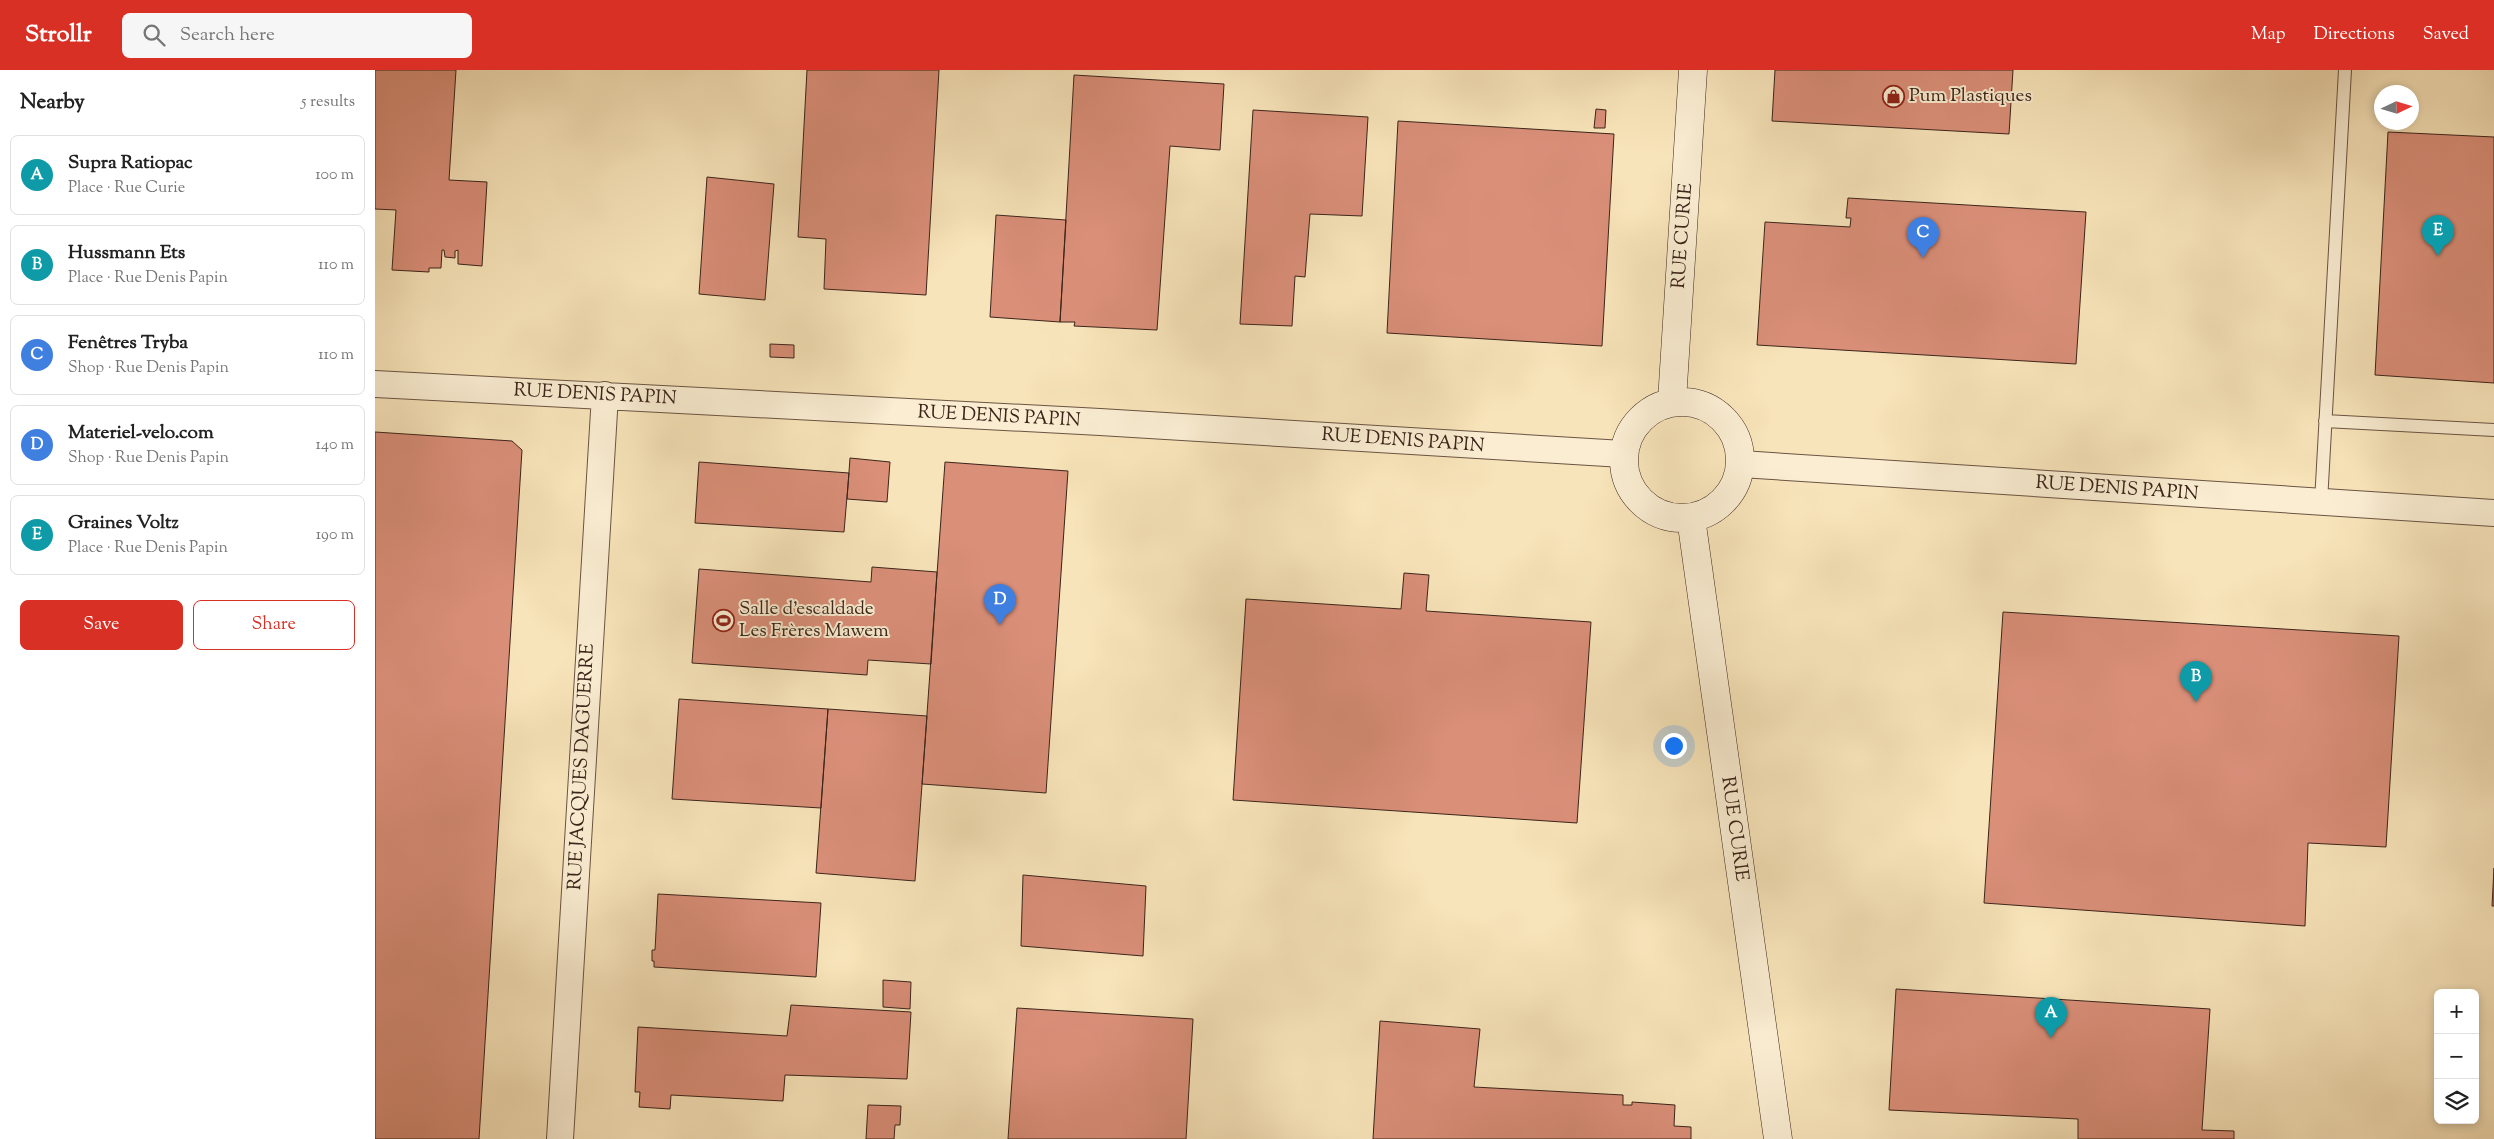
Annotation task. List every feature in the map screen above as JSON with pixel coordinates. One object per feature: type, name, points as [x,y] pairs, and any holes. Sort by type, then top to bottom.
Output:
[{"type":"main road","name":"RUE CURIE","points":[[1672,401],[1693,70]]},
{"type":"main road","points":[[1672,401],[1694,402],[1713,410],[1729,424],[1738,443],[1741,464],[1736,483],[1725,500],[1710,512],[1691,518],[1664,516],[1641,503],[1627,480],[1623,454],[1628,435],[1639,419],[1654,407],[1672,401]]},
{"type":"main road","name":"RUE CURIE","points":[[1691,518],[1778,1139]]},
{"type":"street","name":"RUE DENIS PAPIN","points":[[375,384],[605,395],[1623,454]]},
{"type":"street","name":"RUE JACQUES DAGUERRE","points":[[560,1139],[605,395]]},
{"type":"street","name":"RUE DENIS PAPIN","points":[[1741,464],[2494,513]]},
{"type":"lane","points":[[2321,502],[2345,70]]},
{"type":"lane","points":[[2325,421],[2494,430]]},
{"type":"building","points":[[375,70],[456,70],[449,180],[487,182],[482,266],[458,264],[458,250],[455,251],[455,258],[445,257],[444,250],[442,250],[441,268],[429,268],[429,272],[392,270],[396,210],[375,209]]},
{"type":"building","points":[[807,70],[939,70],[926,295],[824,289],[826,239],[798,237]]},
{"type":"building","name":"Pum Plastiques","points":[[1775,70],[2013,70],[2009,134],[1772,121]]},
{"type":"building","points":[[1074,75],[1224,84],[1220,150],[1170,146],[1157,330],[1074,326],[1075,322],[1060,322]]},
{"type":"building","points":[[1596,109],[1606,110],[1605,128],[1594,128]]},
{"type":"building","points":[[1253,110],[1368,117],[1362,216],[1310,214],[1305,277],[1295,276],[1292,326],[1240,324]]},
{"type":"building","points":[[1398,121],[1614,134],[1602,346],[1387,333]]},
{"type":"building","points":[[2388,132],[2494,137],[2494,383],[2375,375]]},
{"type":"building","points":[[707,177],[774,184],[765,300],[699,294]]},
{"type":"building","points":[[1848,198],[2086,212],[2076,364],[1757,345],[1765,222],[1850,227],[1851,218],[1846,218]]},
{"type":"building","points":[[996,215],[1066,220],[1060,322],[990,317]]},
{"type":"building","points":[[770,344],[794,345],[794,358],[770,357]]},
{"type":"building","points":[[375,432],[512,441],[522,450],[479,1139],[375,1139]]},
{"type":"building","points":[[850,458],[890,462],[887,502],[847,499]]},
{"type":"building","points":[[699,462],[849,473],[844,532],[695,523]]},
{"type":"building","points":[[945,462],[1068,471],[1046,793],[922,784]]},
{"type":"building","points":[[872,567],[937,572],[931,664],[868,660],[867,675],[692,663],[699,569],[871,582]]},
{"type":"building","points":[[1404,573],[1429,575],[1426,611],[1591,622],[1577,823],[1233,800],[1246,599],[1401,609]]},
{"type":"building","points":[[2003,612],[2399,636],[2386,847],[2308,843],[2305,926],[1984,903]]},
{"type":"building","points":[[679,699],[828,709],[821,808],[672,799]]},
{"type":"building","points":[[828,709],[927,716],[915,881],[816,873]]},
{"type":"building","points":[[2494,868],[2494,906],[2492,906]]},
{"type":"building","points":[[1023,875],[1146,886],[1143,956],[1021,946]]},
{"type":"building","points":[[658,894],[821,903],[816,977],[654,967],[652,950],[655,950]]},
{"type":"building","points":[[883,980],[911,982],[910,1009],[883,1007]]},
{"type":"building","points":[[1896,989],[2210,1009],[2202,1130],[2234,1131],[2234,1139],[2078,1139],[2078,1119],[1889,1110]]},
{"type":"building","points":[[791,1005],[911,1012],[907,1079],[785,1075],[783,1101],[671,1095],[670,1109],[639,1107],[640,1092],[635,1092],[638,1027],[787,1036]]},
{"type":"building","points":[[1017,1008],[1193,1019],[1186,1139],[1008,1139]]},
{"type":"building","points":[[1380,1021],[1480,1029],[1474,1087],[1623,1095],[1623,1105],[1632,1105],[1632,1102],[1675,1105],[1674,1126],[1691,1127],[1691,1139],[1373,1139]]},
{"type":"building","points":[[868,1105],[901,1106],[900,1125],[895,1125],[894,1139],[866,1139]]},
{"type":"place","name":"Pum Plastiques","points":[[1893,96]]},
{"type":"place","name":"Graines Voltz","points":[[2438,256]]},
{"type":"place","name":"Fenêtres Tryba","points":[[1923,258]]},
{"type":"place","name":"Salle d'escaldade Les Frères Mawem","points":[[723,620]]},
{"type":"place","name":"Materiel-velo.com","points":[[1000,625]]},
{"type":"place","name":"Hussmann Ets","points":[[2196,702]]},
{"type":"place","name":"Supra Ratiopac","points":[[2051,1038]]}]
